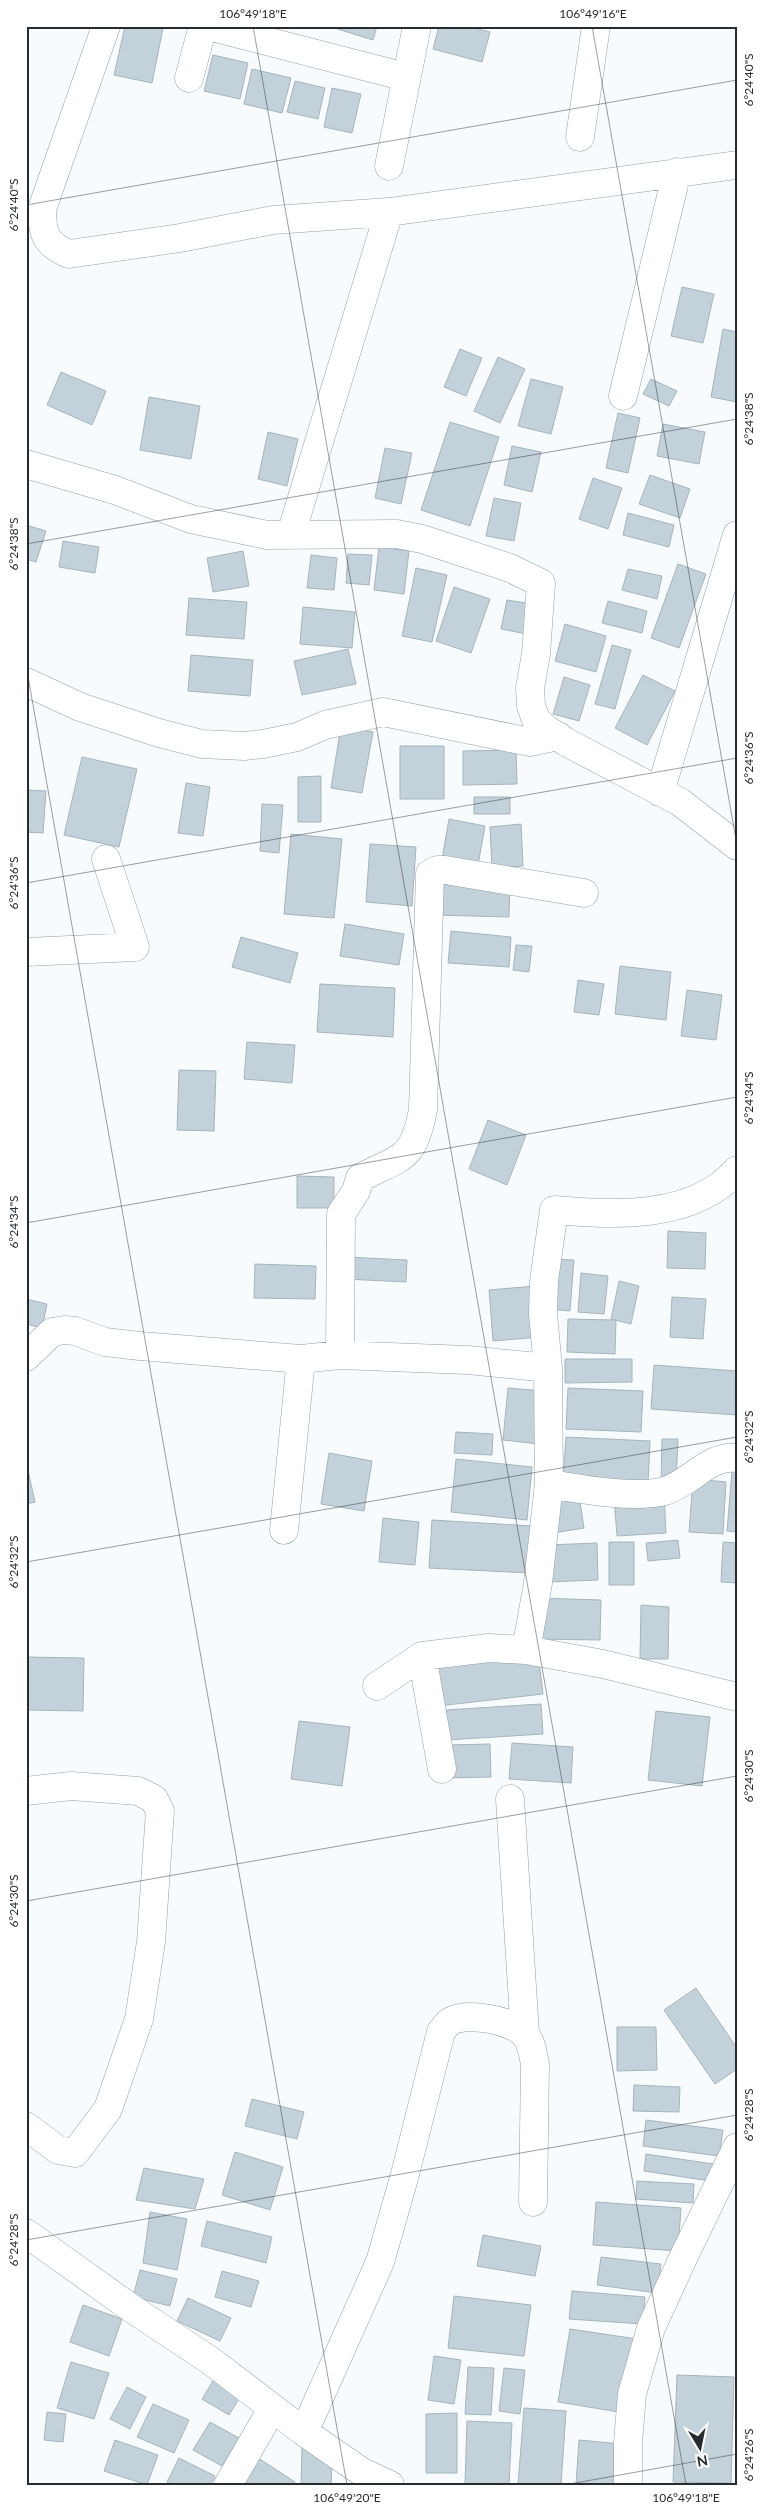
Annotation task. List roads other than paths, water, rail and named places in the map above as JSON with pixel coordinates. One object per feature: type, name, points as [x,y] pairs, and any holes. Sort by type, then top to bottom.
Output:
[{"type":"street","points":[[106,26],[42,209],[42,229],[54,248],[69,254],[180,238],[273,220],[389,212],[737,165]]},
{"type":"street","points":[[189,78],[204,26]]},
{"type":"street","points":[[208,26],[406,77]]},
{"type":"street","points":[[389,166],[417,26]]},
{"type":"street","points":[[580,137],[596,26]]},
{"type":"street","points":[[623,396],[677,172]]},
{"type":"street","points":[[291,534],[389,212]]},
{"type":"street","points":[[26,464],[115,490],[191,519],[267,535],[397,534],[422,539],[510,568],[541,583],[536,654],[530,688],[531,706],[536,720],[558,736],[680,802],[737,846]]},
{"type":"street","points":[[660,792],[737,534]]},
{"type":"street","points":[[26,682],[80,707],[159,733],[202,744],[244,746],[263,744],[297,737],[325,724],[383,712],[530,742],[558,736]]},
{"type":"street","points":[[26,952],[135,947],[106,859]]},
{"type":"street","points":[[340,1355],[341,1214],[356,1191],[360,1178],[395,1163],[410,1149],[418,1134],[422,1110],[430,874],[437,870],[445,870],[584,892]]},
{"type":"street","points":[[526,1650],[538,1583],[550,1484],[548,1368],[543,1314],[544,1281],[554,1210],[610,1215],[653,1211],[691,1201],[728,1180],[737,1170]]},
{"type":"street","points":[[26,1357],[52,1332],[65,1330],[114,1343],[301,1359],[340,1355],[468,1360],[548,1368]]},
{"type":"street","points":[[284,1530],[301,1359]]},
{"type":"street","points":[[550,1484],[594,1491],[646,1493],[665,1491],[691,1478],[719,1458],[737,1458]]},
{"type":"street","points":[[377,1686],[422,1656],[489,1648],[526,1650],[603,1664],[737,1696]]},
{"type":"street","points":[[422,1656],[442,1769]]},
{"type":"street","points":[[26,1791],[71,1786],[138,1791],[154,1799],[160,1811],[151,1942],[139,2020],[108,2109],[75,2154],[58,2150],[26,2126]]},
{"type":"street","points":[[510,1799],[525,2034],[532,2049],[535,2064],[533,2202]]},
{"type":"street","points":[[304,2432],[380,2262],[404,2178],[441,2032],[449,2022],[460,2017],[484,2017],[511,2026],[525,2034]]},
{"type":"street","points":[[628,2485],[628,2443],[632,2394],[651,2328],[737,2147]]},
{"type":"street","points":[[26,2233],[131,2308],[211,2361],[304,2432],[362,2472],[390,2485]]},
{"type":"street","points":[[228,2485],[272,2409]]}]
